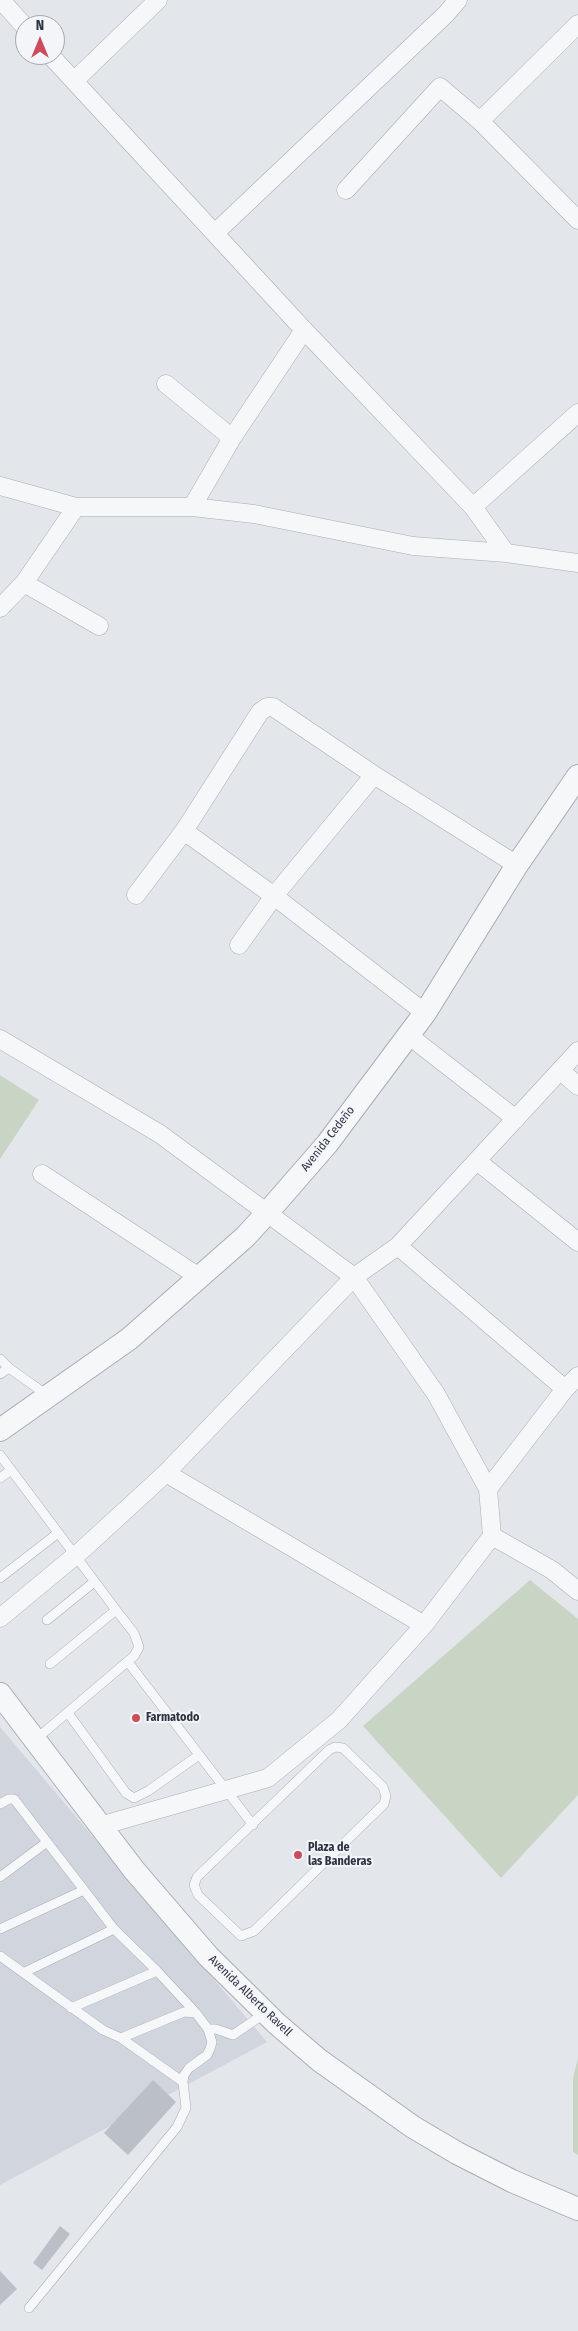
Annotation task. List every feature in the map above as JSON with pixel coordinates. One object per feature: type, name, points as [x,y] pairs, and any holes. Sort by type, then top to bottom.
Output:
[{"type":"street","points":[[1,0],[15,16]]},
{"type":"street","points":[[74,81],[158,0]]},
{"type":"street","points":[[215,232],[458,0]]},
{"type":"street","points":[[480,121],[578,24]]},
{"type":"street","points":[[59,65],[304,330],[473,507],[506,553]]},
{"type":"street","points":[[346,190],[440,87],[480,121],[578,220]]},
{"type":"street","points":[[192,507],[232,438],[304,330]]},
{"type":"street","points":[[166,384],[232,438]]},
{"type":"street","points":[[473,507],[578,413]]},
{"type":"street","points":[[0,486],[76,507],[192,507],[254,514],[413,546],[506,553],[578,563]]},
{"type":"street","points":[[0,608],[24,583],[76,507]]},
{"type":"street","points":[[24,583],[99,626]]},
{"type":"street","points":[[136,895],[184,831],[260,712],[267,707],[273,707],[374,775],[517,865]]},
{"type":"street","points":[[239,945],[274,896],[374,775]]},
{"type":"street","name":"Avenida Cedeño","points":[[0,1430],[129,1339],[245,1237],[267,1213],[327,1144],[425,1013],[517,865],[576,784]]},
{"type":"street","points":[[184,831],[274,896],[425,1013]]},
{"type":"street","points":[[408,1035],[516,1119]]},
{"type":"street","points":[[0,1039],[160,1134],[354,1278],[436,1394],[488,1489],[492,1536],[424,1625],[338,1720],[268,1778],[100,1826]]},
{"type":"street","points":[[0,1618],[75,1556],[166,1474],[354,1278],[398,1246],[561,1072],[578,1051]]},
{"type":"street","points":[[561,1072],[578,1086]]},
{"type":"street","points":[[477,1161],[578,1242]]},
{"type":"street","points":[[42,1174],[199,1278]]},
{"type":"street","points":[[398,1246],[565,1389]]},
{"type":"street","points":[[488,1489],[565,1389],[578,1376]]},
{"type":"street","points":[[166,1474],[424,1625]]},
{"type":"street","points":[[492,1536],[552,1570],[578,1591]]},
{"type":"street","name":"Avenida Alberto Ravell","points":[[0,1694],[100,1826],[170,1914],[208,1956],[265,2013],[319,2060],[413,2127],[457,2153],[512,2181],[578,2209]]},
{"type":"lane","points":[[0,1359],[9,1368],[48,1396]]},
{"type":"lane","points":[[0,1374],[9,1368]]},
{"type":"lane","points":[[1,1459],[134,1633],[139,1648],[128,1662],[35,1740]]},
{"type":"lane","points":[[0,1478],[11,1470]]},
{"type":"lane","points":[[0,1578],[58,1533]]},
{"type":"lane","points":[[47,1620],[94,1582]]},
{"type":"lane","points":[[50,1664],[116,1610]]},
{"type":"lane","points":[[128,1662],[253,1825]]},
{"type":"lane","points":[[68,1712],[126,1793],[134,1798],[148,1791],[199,1755]]},
{"type":"lane","points":[[335,1747],[342,1748],[383,1787],[386,1796],[384,1804],[254,1931],[241,1936],[198,1895],[194,1886],[197,1876],[253,1825],[329,1750],[335,1747]]},
{"type":"lane","points":[[0,1804],[9,1799],[14,1799],[114,1929],[196,2013],[208,2029],[212,2042],[207,2055],[189,2068],[183,2082],[186,2108],[178,2127],[29,2308]]},
{"type":"lane","points":[[0,1877],[46,1842]]},
{"type":"lane","points":[[0,1929],[84,1890]]},
{"type":"lane","points":[[25,1972],[114,1929]]},
{"type":"lane","points":[[0,1956],[25,1972],[103,2030],[121,2038],[183,2082]]},
{"type":"lane","points":[[72,2008],[156,1971]]},
{"type":"lane","points":[[121,2038],[178,2013],[196,2013]]},
{"type":"lane","points":[[208,2029],[216,2029],[233,2035],[265,2013]]},
{"type":"shaded area","points":[[0,1727],[267,2042],[0,2185]]},
{"type":"green space","points":[[0,1075],[39,1100],[0,1159]]},
{"type":"green space","points":[[530,1580],[578,1619],[578,1795],[501,1878],[363,1726]]},
{"type":"green space","points":[[578,2058],[578,2155],[573,2152],[573,2078]]},
{"type":"building","points":[[153,2080],[176,2102],[128,2155],[104,2133]]},
{"type":"building","points":[[60,2226],[70,2234],[42,2270],[33,2263]]},
{"type":"building","points":[[0,2271],[17,2289],[0,2305]]},
{"type":"place","name":"Farmatodo","points":[[136,1718]]},
{"type":"place","name":"Plaza de las Banderas","points":[[298,1855]]}]
